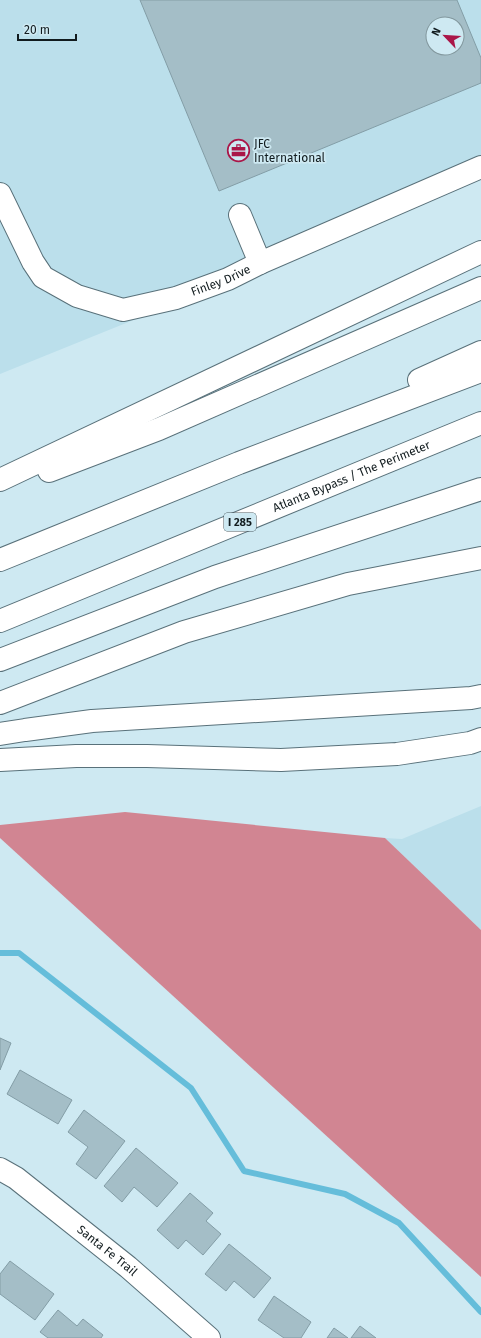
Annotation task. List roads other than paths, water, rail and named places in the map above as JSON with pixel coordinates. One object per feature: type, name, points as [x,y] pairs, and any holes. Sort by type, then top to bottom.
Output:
[{"type":"main road","name":"Finley Drive","points":[[0,194],[33,262],[43,277],[77,296],[123,310],[176,298],[228,279],[260,263],[481,167]]},
{"type":"main road","points":[[240,215],[260,263]]},
{"type":"main road","points":[[0,480],[481,252]]},
{"type":"main road","points":[[0,490],[159,430],[481,288]]},
{"type":"main road","points":[[239,463],[481,352]]},
{"type":"main road","points":[[0,560],[239,463],[481,371]]},
{"type":"main road","name":"Atlanta Bypass / The Perimeter","points":[[0,621],[481,423]]},
{"type":"main road","points":[[0,660],[216,577],[481,489]]},
{"type":"main road","points":[[0,703],[184,632],[348,584],[481,558]]},
{"type":"main road","points":[[0,734],[92,721],[471,698],[481,696]]},
{"type":"main road","points":[[0,760],[76,756],[147,756],[281,760],[396,754],[481,739]]},
{"type":"main road","name":"Santa Fe Trail","points":[[0,1169],[16,1178],[128,1267],[209,1338]]},
{"type":"waterway","points":[[0,953],[19,953],[191,1088],[244,1171],[345,1194],[399,1223],[481,1312]]},
{"type":"place","name":"JFC International","points":[[239,151]]}]
